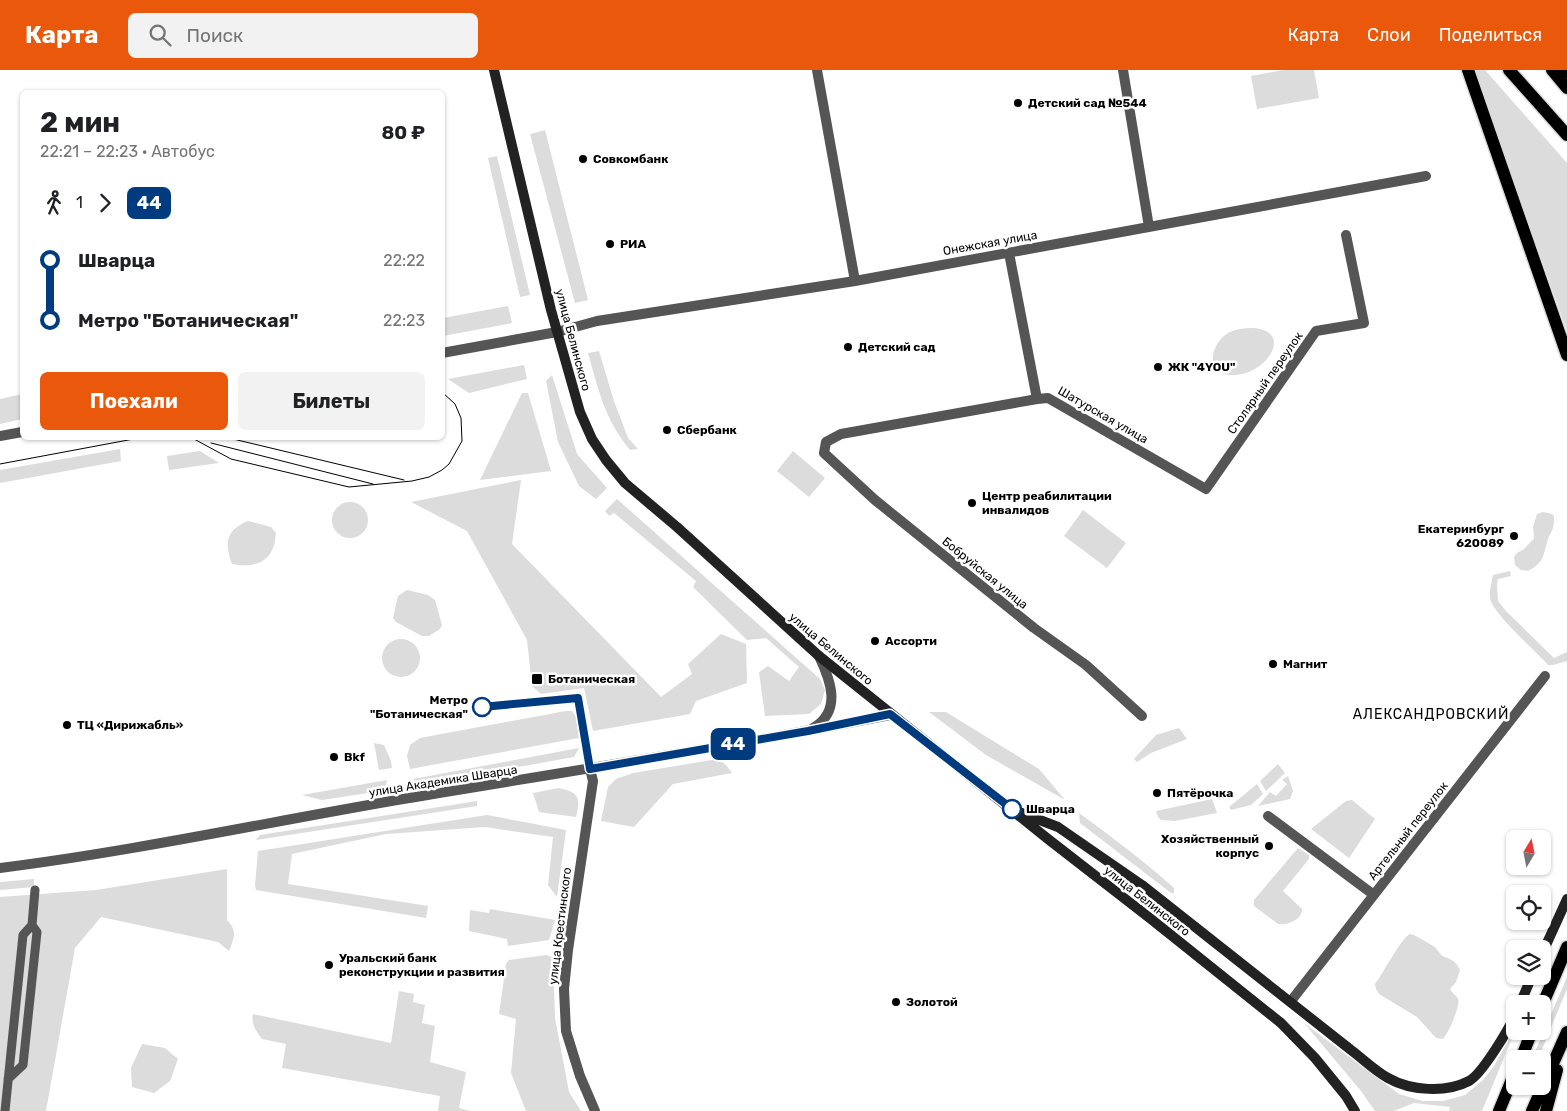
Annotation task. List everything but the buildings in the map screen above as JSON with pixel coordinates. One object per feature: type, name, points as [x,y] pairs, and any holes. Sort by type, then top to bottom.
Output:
[{"type":"main road","name":"улица Белинского","points":[[494,70],[557,332],[580,412],[592,439],[606,460],[625,482],[819,656],[1282,1023],[1315,1058],[1346,1096],[1355,1111]]},
{"type":"main road","points":[[1468,70],[1567,355]]},
{"type":"main road","points":[[1509,70],[1567,136]]},
{"type":"main road","points":[[1552,70],[1567,88]]},
{"type":"main road","points":[[1012,809],[1058,827],[1142,885],[1386,1077],[1396,1082],[1420,1088],[1439,1090],[1471,1080],[1490,1058],[1506,1030]]},
{"type":"main road","points":[[1548,940],[1567,899]]},
{"type":"main road","points":[[1547,995],[1567,947]]},
{"type":"main road","points":[[1532,1111],[1566,1034]]},
{"type":"main road","points":[[1546,1111],[1566,1034]]},
{"type":"main road","points":[[1499,1111],[1506,1094]]},
{"type":"street","points":[[817,70],[854,281]]},
{"type":"street","points":[[1123,70],[1149,227]]},
{"type":"street","name":"Онежская улица","points":[[445,352],[557,332],[597,321],[854,281],[1426,176]]},
{"type":"street","name":"Столярный переулок","points":[[1206,489],[1316,331],[1364,323],[1346,234]]},
{"type":"street","name":"Шатурская улица","points":[[1009,253],[1037,399],[1048,398],[1206,489]]},
{"type":"street","name":"Бобруйская улица","points":[[1037,399],[841,434],[826,442],[824,453],[875,500],[1034,628],[1086,665],[1142,716]]},
{"type":"street","points":[[0,436],[20,432]]},
{"type":"street","points":[[808,731],[816,727],[826,716],[832,696],[829,676],[819,656]]},
{"type":"street","name":"Артельный переулок","points":[[1290,1001],[1545,676]]},
{"type":"street","name":"улица Академика Шварца","points":[[0,868],[123,851],[373,805],[808,731],[890,714]]},
{"type":"street","name":"улица Крестинского","points":[[590,769],[592,781],[564,989],[566,1031],[580,1076],[595,1111]]},
{"type":"street","points":[[1268,816],[1374,895]]},
{"type":"street","points":[[5,1111],[23,935],[32,925],[35,890]]},
{"type":"street","points":[[8,1079],[24,1065],[37,932],[32,925]]},
{"type":"shaded area","points":[[1283,70],[1314,70],[1319,98],[1257,109],[1251,76]]},
{"type":"shaded area","points":[[1474,70],[1485,70],[1567,163],[1567,331]]},
{"type":"shaded area","points":[[545,130],[588,300],[575,303],[530,134]]},
{"type":"shaded area","points":[[497,156],[530,295],[520,297],[488,158]]},
{"type":"shaded area","points":[[508,306],[512,323],[445,336],[445,318]]},
{"type":"shaded area","points":[[1254,328],[1266,331],[1273,337],[1274,345],[1264,363],[1243,374],[1230,375],[1216,369],[1213,363],[1214,350],[1222,338],[1234,331]]},
{"type":"shaded area","points":[[599,351],[614,401],[628,438],[638,449],[630,450],[614,427],[603,404],[588,353]]},
{"type":"shaded area","points":[[524,365],[527,379],[469,393],[448,379]]},
{"type":"shaded area","points":[[552,375],[577,454],[607,488],[596,499],[579,486],[558,442],[546,381]]},
{"type":"shaded area","points":[[522,393],[528,393],[551,471],[480,480]]},
{"type":"shaded area","points":[[20,394],[20,419],[0,424],[0,399]]},
{"type":"shaded area","points":[[120,449],[121,461],[0,483],[0,470]]},
{"type":"shaded area","points":[[200,451],[219,463],[169,470],[167,456]]},
{"type":"shaded area","points":[[793,451],[825,478],[809,497],[777,471]]},
{"type":"shaded area","points":[[521,480],[512,544],[661,697],[692,674],[688,664],[721,634],[746,644],[747,683],[696,701],[690,714],[593,731],[584,688],[541,694],[532,686],[527,640],[467,531],[411,502]]},
{"type":"shaded area","points":[[617,499],[820,679],[825,690],[821,704],[809,714],[765,716],[759,672],[768,666],[789,681],[799,667],[766,638],[747,640],[693,587],[696,581],[614,513],[609,516],[605,511]]},
{"type":"shaded area","points":[[350,502],[357,503],[363,507],[367,513],[367,527],[363,533],[357,537],[350,538],[343,537],[337,533],[333,527],[332,520],[333,513],[337,507],[343,503]]},
{"type":"shaded area","points":[[1083,510],[1126,543],[1107,568],[1064,536]]},
{"type":"shaded area","points":[[1543,512],[1552,514],[1554,519],[1553,528],[1542,558],[1534,568],[1528,571],[1521,570],[1515,565],[1514,557],[1534,539],[1533,527],[1537,514]]},
{"type":"shaded area","points":[[248,521],[271,527],[276,533],[274,546],[269,555],[260,562],[249,565],[232,564],[228,550],[229,538],[235,529]]},
{"type":"shaded area","points":[[1510,571],[1511,576],[1498,579],[1498,601],[1554,658],[1567,652],[1567,661],[1548,665],[1498,613],[1490,598],[1493,575]]},
{"type":"shaded area","points":[[407,590],[428,595],[435,600],[442,625],[440,629],[429,636],[422,636],[396,622],[393,618],[398,596]]},
{"type":"shaded area","points":[[401,639],[414,645],[420,658],[414,671],[401,677],[388,671],[382,658],[388,645]]},
{"type":"shaded area","points":[[572,711],[576,717],[579,738],[410,769],[407,756],[410,745],[420,738]]},
{"type":"shaded area","points":[[929,712],[946,712],[1039,769],[1065,800],[986,755]]},
{"type":"shaded area","points":[[1179,728],[1187,739],[1151,753],[1137,762],[1134,759],[1156,735]]},
{"type":"shaded area","points":[[374,743],[384,745],[392,768],[379,770]]},
{"type":"shaded area","points":[[579,748],[574,757],[418,785],[413,779]]},
{"type":"shaded area","points":[[718,759],[732,773],[673,784],[634,827],[601,821],[608,787],[616,779],[633,773]]},
{"type":"shaded area","points":[[1278,764],[1285,773],[1266,791],[1260,781]]},
{"type":"shaded area","points":[[1288,776],[1293,791],[1290,799],[1258,806],[1270,792],[1276,796],[1287,784],[1282,780]]},
{"type":"shaded area","points":[[387,780],[386,785],[381,791],[322,800],[302,795]]},
{"type":"shaded area","points":[[1257,784],[1263,794],[1251,805],[1231,810],[1229,807]]},
{"type":"shaded area","points":[[558,788],[570,791],[577,796],[576,817],[539,812],[533,793]]},
{"type":"shaded area","points":[[1212,799],[1217,813],[1175,821],[1161,820],[1156,811]]},
{"type":"shaded area","points":[[1352,800],[1375,819],[1349,858],[1311,829],[1346,801]]},
{"type":"shaded area","points":[[477,801],[477,806],[256,840],[260,835]]},
{"type":"shaded area","points":[[1079,813],[1151,868],[1174,888],[1174,893],[1171,893],[1080,823]]},
{"type":"shaded area","points":[[487,815],[566,830],[557,897],[548,885],[553,837],[485,827],[386,834],[292,854],[288,884],[428,906],[426,918],[256,890],[258,851]]},
{"type":"shaded area","points":[[1298,848],[1309,855],[1309,859],[1283,891],[1302,909],[1302,913],[1294,921],[1278,924],[1254,906],[1254,900]]},
{"type":"shaded area","points":[[227,869],[227,920],[234,931],[229,951],[218,942],[101,917],[75,948],[46,1111],[0,1111],[0,897],[96,890]]},
{"type":"shaded area","points":[[34,879],[34,887],[0,890],[0,882]]},
{"type":"shaded area","points":[[490,909],[555,920],[549,940],[508,946],[507,939],[469,931],[470,910],[489,913]]},
{"type":"shaded area","points":[[1410,934],[1435,947],[1442,956],[1455,962],[1460,970],[1456,982],[1450,989],[1458,999],[1458,1007],[1451,1026],[1443,1039],[1436,1038],[1417,1017],[1379,994],[1376,989],[1375,984],[1402,942]]},
{"type":"shaded area","points":[[546,955],[552,957],[553,961],[555,1018],[569,1092],[581,1111],[526,1111],[511,1073],[516,1019],[499,1014],[506,964],[509,960]]},
{"type":"shaded area","points":[[1567,977],[1567,989],[1551,1028],[1551,1014]]},
{"type":"shaded area","points":[[399,991],[414,994],[413,1002],[425,1005],[422,1023],[435,1026],[430,1062],[466,1072],[459,1108],[471,1111],[438,1111],[440,1096],[282,1068],[286,1044],[262,1039],[253,1024],[253,1014],[391,1043]]},
{"type":"shaded area","points":[[1304,1023],[1399,1094],[1423,1101],[1443,1101],[1465,1095],[1483,1080],[1494,1066],[1508,1040],[1511,1040],[1482,1111],[1449,1111],[1450,1107],[1414,1103],[1394,1111],[1375,1111],[1361,1091]]},
{"type":"shaded area","points":[[1540,1040],[1546,1040],[1542,1050],[1536,1050]]},
{"type":"shaded area","points":[[142,1044],[165,1048],[178,1059],[170,1081],[154,1093],[132,1087],[131,1068]]},
{"type":"tram line","points":[[196,440],[231,459],[349,487],[412,481],[429,477],[442,470],[449,464],[462,441],[461,418],[455,404],[445,395]]},
{"type":"tram line","points":[[0,464],[128,440]]},
{"type":"tram line","points":[[237,440],[404,480]]},
{"type":"tram line","points":[[211,443],[373,484]]},
{"type":"bus line","name":"44","points":[[482,707],[578,698],[590,769],[808,731],[890,714],[1012,809]]},
{"type":"place","name":"Детский сад №544","points":[[1018,103]]},
{"type":"place","name":"Совкомбанк","points":[[583,159]]},
{"type":"place","name":"РИА","points":[[610,244]]},
{"type":"place","name":"Детский сад","points":[[848,347]]},
{"type":"place","name":"ЖК \"4YOU\"","points":[[1158,367]]},
{"type":"place","name":"Сбербанк","points":[[667,430]]},
{"type":"place","name":"Центр реабилитации инвалидов","points":[[972,503]]},
{"type":"place","name":"Екатеринбург 620089","points":[[1514,536]]},
{"type":"place","name":"Ассорти","points":[[875,641]]},
{"type":"place","name":"Магнит","points":[[1273,664]]},
{"type":"place","name":"Ботаническая","points":[[537,679]]},
{"type":"place","name":"Метро \"Ботаническая\"","points":[[482,707]]},
{"type":"place","name":"ТЦ «Дирижабль»","points":[[67,725]]},
{"type":"place","name":"Bkf","points":[[334,757]]},
{"type":"place","name":"Пятёрочка","points":[[1157,793]]},
{"type":"place","name":"Шварца","points":[[1012,809]]},
{"type":"place","name":"Хозяйственный корпус","points":[[1269,846]]},
{"type":"place","name":"Уральский банк реконструкции и развития","points":[[329,965]]},
{"type":"place","name":"Золотой","points":[[896,1002]]},
{"type":"district","name":"АЛЕКСАНДРОВСКИЙ","points":[[1431,714]]}]
